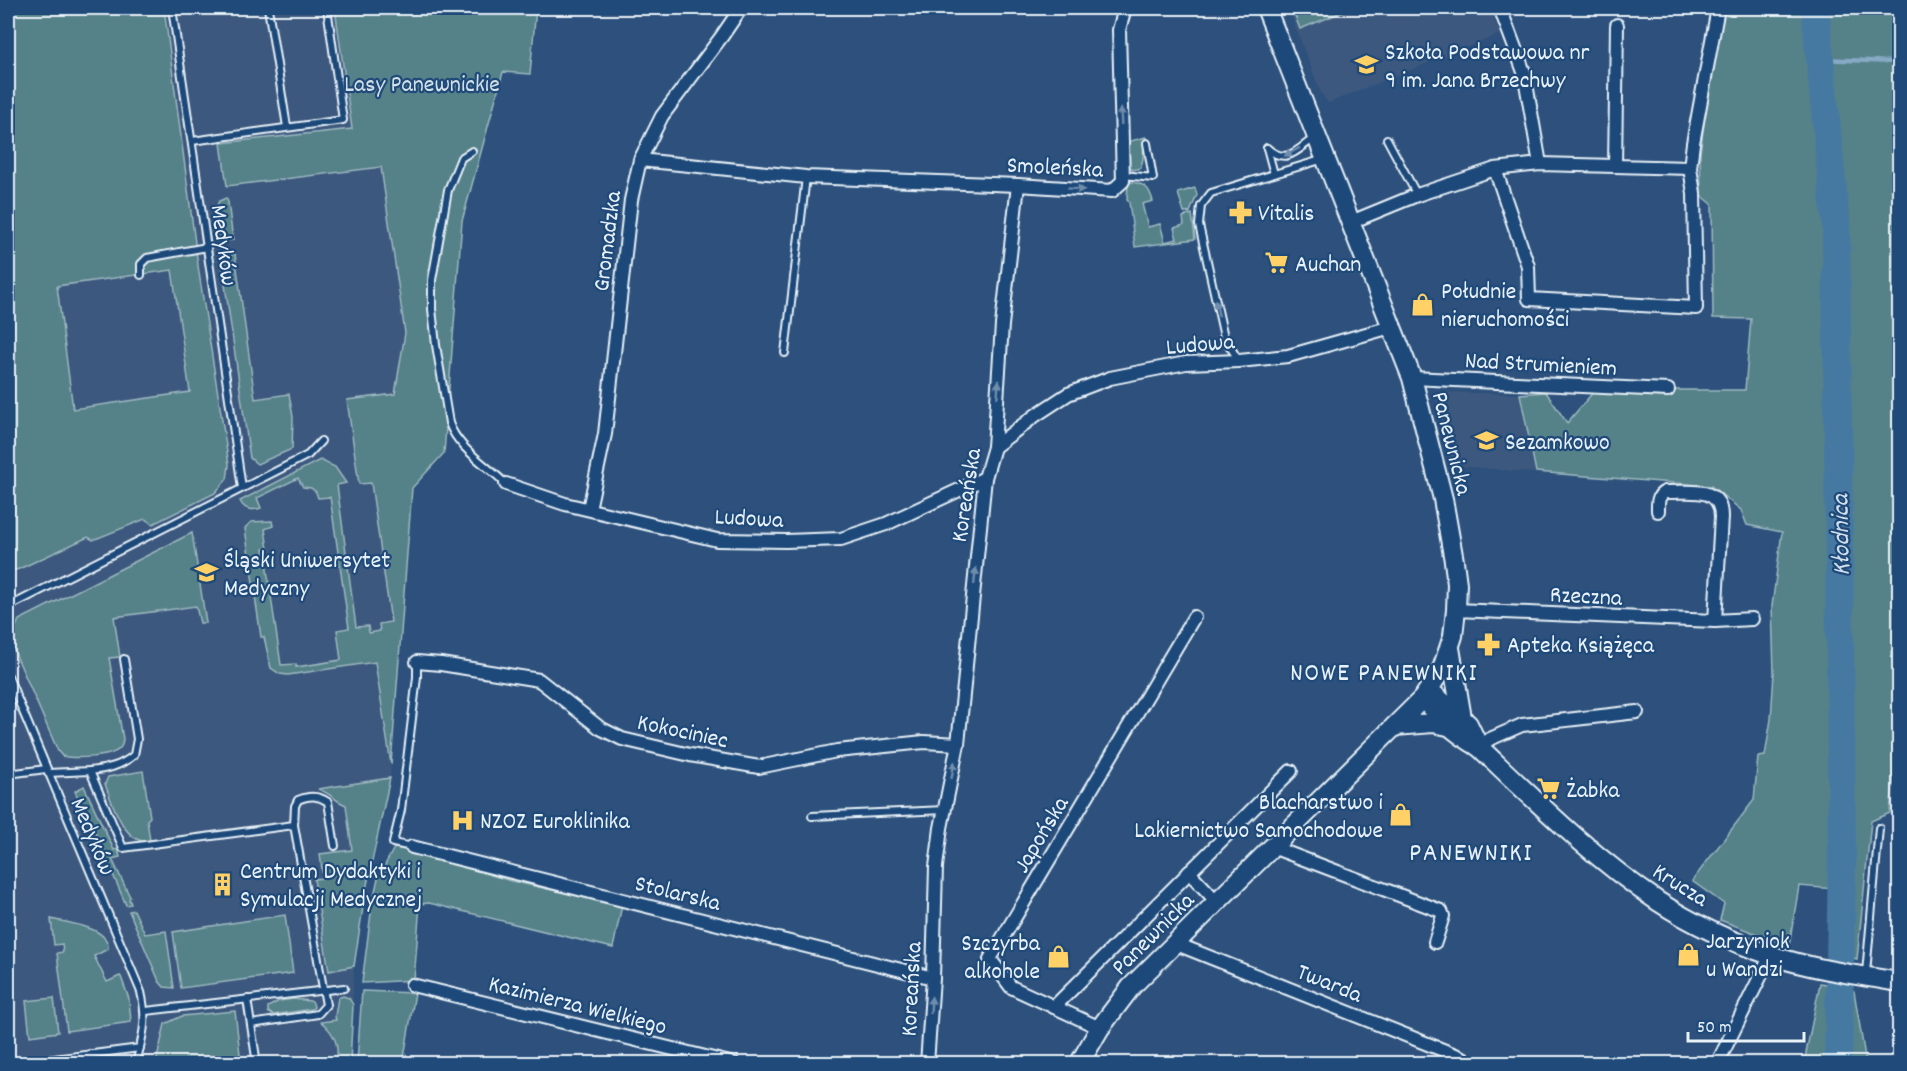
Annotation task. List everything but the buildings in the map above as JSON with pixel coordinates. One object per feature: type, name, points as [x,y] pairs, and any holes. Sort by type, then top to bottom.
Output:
[{"type":"street","name":"Gromadzka","points":[[589,509],[605,434],[631,200],[640,160],[662,116],[741,8]]},
{"type":"street","name":"Smoleńska","points":[[640,160],[807,177],[1112,191],[1123,181],[1119,30],[1125,8]]},
{"type":"street","name":"Panewnicka","points":[[1079,1064],[1100,1028],[1131,987],[1426,694],[1442,669],[1453,636],[1457,584],[1454,561],[1443,499],[1412,378],[1266,8]]},
{"type":"street","points":[[1500,8],[1524,72],[1540,164]]},
{"type":"street","points":[[1495,169],[1528,266],[1529,298],[1696,308],[1694,192],[1690,168],[1718,8]]},
{"type":"street","points":[[1615,166],[1617,25]]},
{"type":"street","points":[[1351,222],[1416,195],[1495,169],[1540,164],[1690,168]]},
{"type":"street","name":"Koreańska","points":[[927,1064],[933,978],[936,867],[941,828],[958,744],[985,478],[994,447],[1002,325],[1018,185]]},
{"type":"street","name":"Ludowa","points":[[994,447],[1068,394],[1110,378],[1186,363],[1239,362],[1288,356],[1391,327]]},
{"type":"street","name":"Nad Strumieniem","points":[[1412,378],[1668,390]]},
{"type":"street","name":"Ludowa","points":[[506,483],[565,504],[717,540],[786,541],[841,539],[886,524],[985,478]]},
{"type":"street","points":[[1658,511],[1658,499],[1660,494],[1665,492],[1705,493],[1713,496],[1719,502],[1721,517],[1715,621]]},
{"type":"street","name":"Rzeczna","points":[[1456,610],[1715,621],[1752,619]]},
{"type":"street","name":"Japońska","points":[[1100,1028],[1011,987],[990,959],[1194,617]]},
{"type":"street","points":[[1395,726],[1455,722],[1449,646]]},
{"type":"street","name":"Kokociniec","points":[[417,662],[539,680],[600,728],[622,739],[690,755],[759,767],[837,751],[924,742],[958,744]]},
{"type":"street","name":"Krucza","points":[[1426,694],[1455,722],[1468,724],[1479,747],[1600,859],[1660,902],[1714,932],[1771,955],[1817,968],[1899,982]]},
{"type":"street","points":[[1479,747],[1490,739],[1522,726],[1637,712]]},
{"type":"street","points":[[1054,1007],[1292,771]]},
{"type":"street","name":"Stolarska","points":[[412,847],[933,978]]},
{"type":"street","points":[[1272,848],[1441,911],[1443,916],[1435,942]]},
{"type":"street","points":[[1189,872],[1217,902]]},
{"type":"street","name":"Twarda","points":[[1174,943],[1463,1058],[1461,1064]]},
{"type":"street","points":[[1717,1064],[1771,955]]},
{"type":"street","name":"Kazimierza Wielkiego","points":[[412,985],[734,1064]]},
{"type":"lane","name":"Medyków","points":[[172,8],[242,488]]},
{"type":"lane","points":[[268,8],[286,127]]},
{"type":"lane","points":[[192,141],[343,120],[327,8]]},
{"type":"lane","points":[[1274,174],[1267,147],[1276,156],[1284,157],[1317,136]]},
{"type":"lane","points":[[1387,139],[1416,195]]},
{"type":"lane","points":[[1122,175],[1152,178],[1147,143]]},
{"type":"lane","points":[[472,151],[461,158],[448,190],[432,280],[434,326],[452,431],[457,440],[506,483]]},
{"type":"lane","points":[[1239,362],[1224,337],[1198,225],[1201,206],[1211,193],[1326,159]]},
{"type":"lane","points":[[785,353],[807,177]]},
{"type":"lane","points":[[141,275],[141,264],[147,258],[207,247]]},
{"type":"lane","points":[[8,607],[308,454],[321,441]]},
{"type":"lane","points":[[8,774],[110,769],[126,762],[134,755],[136,739],[124,659]]},
{"type":"lane","points":[[412,847],[393,843],[401,810],[417,662]]},
{"type":"lane","name":"Medyków","points":[[8,676],[141,992],[146,1011],[144,1032],[136,1064]]},
{"type":"lane","points":[[90,771],[123,848],[294,825]]},
{"type":"lane","points":[[251,1024],[318,1014],[326,1005],[294,825],[295,806],[298,800],[305,796],[320,796],[328,802],[335,846]]},
{"type":"lane","points":[[812,816],[945,810]]},
{"type":"lane","points":[[1861,976],[1879,828]]},
{"type":"lane","points":[[146,1011],[344,988]]},
{"type":"lane","points":[[247,999],[257,1064]]},
{"type":"lane","points":[[15,1064],[140,1047]]},
{"type":"lane","points":[[88,1064],[90,1054]]},
{"type":"shaded area","name":"Śląski Uniwersytet Medyczny","points":[[164,8],[376,8],[381,166],[405,333],[395,394],[347,401],[412,488],[390,778],[365,894],[354,966],[350,1063],[8,1063],[8,226],[189,204]]},
{"type":"shaded area","name":"Szkoła Podstawowa nr 9 im. Jana Brzechwy","points":[[1288,8],[1489,8],[1500,34],[1328,103],[1321,93]]},
{"type":"shaded area","name":"Sezamkowo","points":[[1435,392],[1519,394],[1535,473],[1450,465]]},
{"type":"green space","points":[[8,8],[164,8],[199,273],[229,465],[227,479],[215,493],[153,524],[145,519],[93,540],[88,537],[8,572]],"holes":[[[172,270],[190,392],[73,409],[57,286]]]},
{"type":"green space","name":"Lasy Panewnickie","points":[[335,8],[536,8],[530,74],[503,72],[462,221],[444,453],[412,488],[391,764],[375,662],[288,675],[280,674],[271,668],[264,637],[261,637],[245,528],[251,522],[272,521],[273,526],[265,529],[268,549],[264,549],[281,665],[296,664],[296,667],[341,660],[337,630],[349,628],[330,497],[318,498],[316,492],[311,488],[303,487],[298,478],[257,498],[261,508],[249,509],[240,501],[320,460],[335,467],[346,483],[337,485],[356,627],[368,626],[369,633],[380,631],[379,624],[391,622],[371,483],[359,484],[347,400],[395,394],[405,333],[381,167],[227,186],[221,143],[352,129]]},
{"type":"green space","points":[[1292,8],[1352,8],[1300,29]]},
{"type":"green space","points":[[1724,8],[1813,8],[1833,222],[1835,889],[1799,886],[1789,946],[1720,920],[1724,904],[1692,881],[1754,800],[1758,757],[1765,756],[1771,719],[1774,673],[1772,606],[1782,532],[1747,525],[1741,510],[1711,486],[1536,472],[1520,394],[1546,392],[1567,423],[1595,390],[1672,394],[1673,390],[1745,390],[1751,319],[1713,318],[1712,204],[1701,195],[1700,153],[1710,80]]},
{"type":"green space","points":[[1819,8],[1900,8],[1900,714],[1890,813],[1871,821],[1857,959],[1845,956],[1848,866],[1841,225]]},
{"type":"green space","points":[[1146,137],[1142,164],[1140,168],[1133,170],[1127,163],[1127,142]]},
{"type":"green space","points":[[1131,182],[1146,187],[1153,201],[1142,204],[1148,227],[1160,224],[1165,242],[1177,239],[1174,228],[1184,225],[1183,217],[1192,214],[1195,239],[1135,247],[1127,200],[1128,184]]},
{"type":"green space","points":[[1195,188],[1197,195],[1190,212],[1184,213],[1178,193]]},
{"type":"green space","points":[[226,198],[233,240],[217,241],[215,210],[219,201]]},
{"type":"green space","points":[[235,254],[255,399],[289,394],[293,417],[292,449],[257,464],[250,458],[221,257]]},
{"type":"green space","points":[[192,533],[206,623],[200,623],[196,606],[114,617],[120,657],[109,658],[123,739],[122,745],[116,751],[101,756],[62,756],[12,646],[14,631],[19,620]]},
{"type":"green space","points":[[143,771],[150,817],[147,820],[150,841],[141,841],[127,830],[116,812],[105,784],[108,777]]},
{"type":"green space","points":[[390,778],[365,894],[354,966],[329,971],[314,879],[323,878],[320,854],[352,850],[346,805],[318,789]]},
{"type":"green space","points":[[84,786],[114,850],[118,849],[120,857],[112,859],[130,897],[131,904],[126,905],[75,791]]},
{"type":"green space","points":[[394,848],[413,851],[511,881],[622,905],[613,948],[429,903],[420,904],[414,980],[362,983],[372,905],[378,878]]},
{"type":"green space","points":[[134,910],[145,934],[166,931],[174,988],[164,987],[159,981],[129,911]]},
{"type":"green space","points":[[285,915],[293,973],[181,988],[173,932]]},
{"type":"green space","points":[[51,919],[86,927],[102,936],[107,942],[108,949],[94,956],[107,982],[121,977],[129,999],[131,1022],[67,1031],[57,953],[63,952],[62,944],[54,945]]},
{"type":"green space","points":[[1820,983],[1854,991],[1866,1063],[1804,1063]]},
{"type":"green space","points":[[362,991],[415,993],[403,1063],[357,1063]]},
{"type":"green space","points":[[343,996],[349,998],[353,1005],[350,1063],[336,1063],[335,1040],[321,1022],[336,1020],[338,998]]},
{"type":"green space","points":[[54,998],[58,1032],[30,1036],[26,1001]]},
{"type":"green space","points":[[294,999],[310,1001],[314,1007],[273,1015],[268,1012],[268,1007],[279,1001]]},
{"type":"green space","points":[[235,1011],[241,1063],[156,1063],[165,1024],[182,1016]]},
{"type":"waterway","name":"Kłodnica","points":[[1815,8],[1836,223],[1842,863],[1838,1064]]},
{"type":"waterway","points":[[1821,59],[1894,62],[1900,65]]},
{"type":"waterway","points":[[1841,612],[1850,615]]},
{"type":"place","name":"Szkoła Podstawowa nr 9 im. Jana Brzechwy","points":[[1367,65]]},
{"type":"place","name":"Vitalis","points":[[1240,212]]},
{"type":"place","name":"Auchan","points":[[1277,263]]},
{"type":"place","name":"Południe nieruchomości","points":[[1423,304]]},
{"type":"place","name":"Sezamkowo","points":[[1487,441]]},
{"type":"place","name":"Śląski Uniwersytet Medyczny","points":[[206,573]]},
{"type":"place","name":"Apteka Książęca","points":[[1489,644]]},
{"type":"place","name":"Żabka","points":[[1548,789]]},
{"type":"place","name":"Blacharstwo i Lakiernictwo Samochodowe","points":[[1401,815]]},
{"type":"place","name":"NZOZ Euroklinika","points":[[462,820]]},
{"type":"place","name":"Centrum Dydaktyki i Symulacji Medycznej","points":[[222,884]]},
{"type":"place","name":"Jarzyniok u Wandzi","points":[[1688,954]]},
{"type":"place","name":"Szczyrba alkohole","points":[[1058,956]]},
{"type":"district","name":"NOWE PANEWNIKI","points":[[1384,671]]},
{"type":"district","name":"PANEWNIKI","points":[[1471,851]]}]
